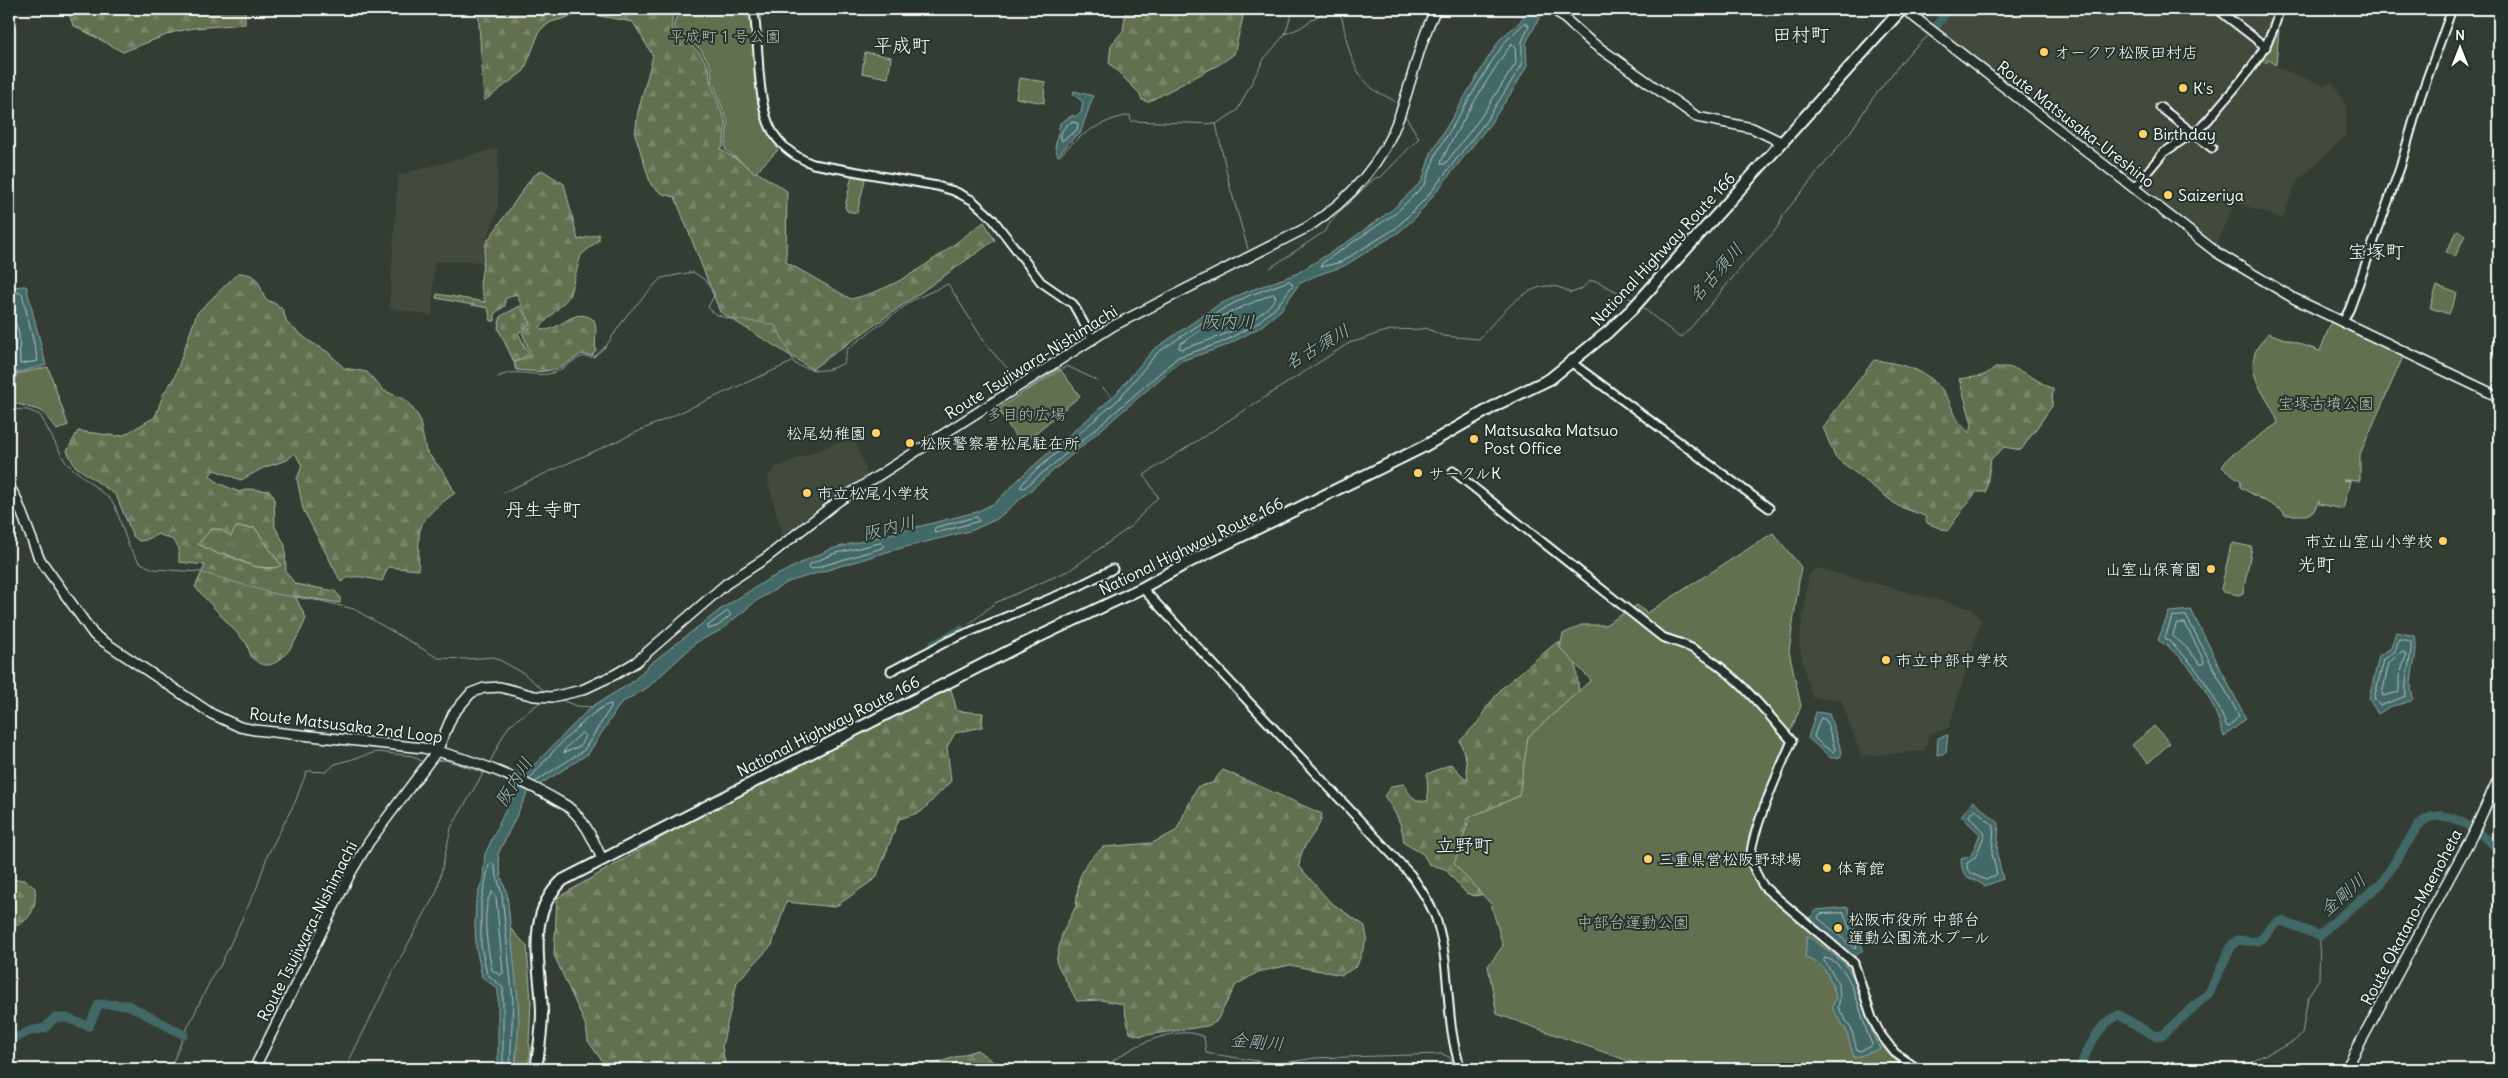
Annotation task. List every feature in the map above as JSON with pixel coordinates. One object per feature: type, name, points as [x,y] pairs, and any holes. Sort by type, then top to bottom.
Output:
[{"type":"highway","name":"National Highway Route 166","points":[[536,1069],[541,1041],[542,1011],[537,943],[539,920],[544,904],[563,880],[1006,652],[1142,588],[1187,563],[1425,448],[1500,404],[1550,379],[1572,363],[1633,308],[1903,9]]},
{"type":"main road","name":"Route Tsujiwara-Nishimachi","points":[[254,1069],[350,874],[369,842],[437,751],[453,714],[470,693],[484,688],[500,687],[534,696],[552,698],[582,690],[636,662],[726,584],[774,552],[837,502],[1022,386],[1113,326],[1308,227],[1325,216],[1371,170],[1390,138],[1401,110],[1424,36],[1436,9]]},
{"type":"main road","points":[[1554,9],[1577,31],[1697,117],[1752,128],[1781,142]]},
{"type":"main road","name":"Route Matsusaka-Ureshino","points":[[1903,9],[2216,252],[2280,291],[2499,396]]},
{"type":"main road","name":"Route Matsusaka 2nd Loop","points":[[9,486],[16,498],[39,558],[68,597],[85,625],[94,635],[212,714],[240,727],[254,730],[447,752],[482,764],[560,801],[578,815],[588,828],[602,859]]},
{"type":"main road","name":"Route Okatano-Maenoheta","points":[[2346,1069],[2472,836],[2499,777]]},
{"type":"street","points":[[754,9],[763,109],[771,129],[784,147],[800,159],[813,164],[937,186],[968,198],[992,218],[1041,282],[1074,304],[1093,340]]},
{"type":"street","points":[[2217,9],[2266,47]]},
{"type":"street","points":[[2134,188],[2163,153],[2193,133],[2209,119],[2266,47],[2274,29],[2278,9]]},
{"type":"street","points":[[2343,322],[2378,232],[2400,168],[2421,95],[2452,9]]},
{"type":"street","points":[[2160,106],[2212,148]]},
{"type":"street","points":[[1572,363],[1769,508]]},
{"type":"street","points":[[1453,471],[1662,637],[1694,649],[1716,663],[1792,741],[1776,775],[1752,844],[1751,858],[1756,875],[1764,887],[1854,963],[1872,1018],[1881,1035],[1895,1053],[1918,1069]]},
{"type":"street","points":[[891,672],[948,641],[1075,588],[1113,569]]},
{"type":"street","points":[[1142,588],[1411,875],[1421,890],[1437,920],[1443,942],[1456,1056],[1461,1069]]},
{"type":"shaded area","points":[[1953,9],[2273,9],[2267,36],[2258,51],[2275,66],[2322,85],[2333,83],[2347,107],[2345,136],[2295,184],[2283,219],[2235,202],[2216,245],[2109,159],[2089,146],[2022,90],[2001,77],[1939,29]]},
{"type":"shaded area","points":[[498,148],[498,209],[485,244],[485,262],[435,261],[432,316],[389,308],[398,175]]},
{"type":"shaded area","name":"市立松尾小学校","points":[[854,436],[868,476],[820,507],[788,535],[782,534],[767,478],[776,467]]},
{"type":"shaded area","name":"市立中部中学校","points":[[1817,568],[1972,609],[1981,620],[1949,728],[1929,734],[1925,751],[1861,756],[1841,700],[1813,698],[1806,677],[1799,643],[1809,574]]},
{"type":"green space","points":[[67,9],[245,9],[245,24],[194,28],[174,32],[123,52],[73,25]]},
{"type":"green space","points":[[478,9],[674,9],[671,28],[700,53],[709,68],[710,80],[726,124],[723,147],[720,149],[787,191],[786,262],[851,299],[888,287],[905,278],[984,222],[995,240],[812,369],[720,312],[675,197],[663,194],[651,185],[635,134],[638,112],[653,56],[633,22],[583,13],[551,22],[540,30],[524,71],[484,101]]},
{"type":"green space","name":"平成町１号公園","points":[[679,9],[751,9],[761,117],[778,150],[755,173],[725,149],[728,123],[712,80],[711,67],[701,50],[673,27]]},
{"type":"green space","points":[[1126,9],[1245,9],[1234,54],[1220,64],[1148,102],[1142,100],[1140,94],[1109,63],[1111,45],[1123,31]]},
{"type":"green space","points":[[2279,30],[2276,65],[2269,60],[2266,63],[2262,61]]},
{"type":"green space","points":[[865,52],[891,57],[888,78],[862,73]]},
{"type":"green space","points":[[1019,78],[1045,82],[1044,103],[1016,98]]},
{"type":"green space","points":[[542,170],[564,184],[578,240],[599,234],[599,240],[581,255],[569,297],[540,327],[543,330],[549,329],[573,317],[587,316],[594,320],[596,350],[592,356],[581,354],[564,365],[550,370],[516,370],[514,363],[531,355],[522,332],[532,326],[516,294],[505,299],[505,306],[495,313],[495,321],[491,321],[488,308],[436,298],[437,294],[485,302],[480,284],[486,243],[532,177]]},
{"type":"green space","points":[[852,175],[863,176],[865,180],[857,213],[847,211],[845,207]]},
{"type":"green space","points":[[2458,230],[2465,235],[2455,257],[2446,252]]},
{"type":"green space","points":[[238,273],[245,273],[254,277],[265,299],[278,305],[283,310],[287,323],[309,341],[328,352],[344,368],[367,372],[383,390],[406,400],[419,417],[426,451],[445,474],[455,493],[431,512],[421,527],[418,570],[388,567],[382,581],[350,577],[341,582],[303,509],[297,479],[302,466],[295,453],[287,460],[263,468],[241,480],[214,470],[210,475],[218,483],[239,492],[248,489],[270,491],[274,497],[275,527],[285,545],[286,572],[295,584],[335,591],[340,597],[340,603],[295,596],[306,618],[291,648],[272,664],[261,664],[251,657],[247,644],[195,587],[205,565],[179,562],[179,548],[173,540],[158,534],[139,541],[133,536],[116,495],[75,466],[67,451],[78,431],[116,436],[124,435],[155,417],[163,395],[175,376],[197,313]],"holes":[[[236,527],[255,528],[281,565],[275,568],[252,565],[224,553],[220,555],[198,544],[211,529],[219,529],[231,536]]]},
{"type":"green space","points":[[2437,286],[2457,293],[2449,314],[2430,308]]},
{"type":"green space","points":[[520,306],[530,325],[518,333],[529,354],[514,362],[498,328],[501,316]]},
{"type":"green space","name":"宝塚古墳公園","points":[[2331,322],[2403,357],[2360,454],[2360,481],[2343,480],[2350,481],[2343,509],[2319,504],[2319,501],[2313,512],[2306,515],[2285,515],[2283,511],[2240,487],[2241,481],[2222,467],[2229,457],[2278,423],[2257,381],[2253,363],[2257,348],[2268,333],[2320,351]]},
{"type":"green space","points":[[1874,360],[1907,367],[1918,371],[1936,382],[1949,401],[1957,419],[1970,433],[1972,424],[1959,379],[1980,376],[1995,368],[2003,367],[2018,370],[2053,389],[2052,406],[2021,450],[2004,447],[1991,459],[1986,492],[1976,492],[1947,531],[1927,523],[1925,516],[1898,506],[1835,457],[1823,427]]},
{"type":"green space","points":[[48,367],[68,425],[57,430],[42,411],[14,403],[16,374]]},
{"type":"green space","name":"多目的広場","points":[[1059,368],[1080,396],[1021,445],[998,409]]},
{"type":"green space","points":[[236,527],[255,528],[281,565],[278,568],[255,567],[224,553],[220,555],[198,544],[211,529],[233,529]]},
{"type":"green space","name":"中部台運動公園","points":[[1773,533],[1801,567],[1789,651],[1801,706],[1788,737],[1752,844],[1751,858],[1764,887],[1854,969],[1876,1041],[1905,1069],[1651,1069],[1497,1014],[1488,966],[1503,946],[1491,904],[1454,864],[1470,817],[1519,796],[1528,737],[1591,680],[1560,648],[1563,634],[1581,625],[1605,625],[1637,605],[1647,613]]},
{"type":"green space","points":[[2233,543],[2252,547],[2243,593],[2239,595],[2223,592],[2221,589]]},
{"type":"green space","points":[[1557,642],[1573,646],[1579,691],[1604,730],[1498,818],[1466,819],[1469,851],[1495,892],[1475,896],[1466,893],[1445,869],[1429,864],[1423,854],[1404,843],[1398,818],[1384,796],[1392,786],[1404,784],[1413,797],[1419,801],[1428,801],[1427,774],[1451,764],[1468,781],[1466,760],[1460,741],[1479,721],[1486,708],[1502,688]]},
{"type":"green space","points":[[951,689],[957,711],[983,713],[982,727],[955,733],[947,747],[951,781],[921,812],[899,819],[876,878],[835,907],[786,902],[772,945],[737,982],[722,1046],[726,1069],[605,1069],[605,1065],[588,1041],[586,1026],[554,955],[557,898],[748,787]]},
{"type":"green space","points":[[2154,726],[2170,743],[2148,763],[2132,745]]},
{"type":"green space","points":[[1223,770],[1322,814],[1318,826],[1303,850],[1299,866],[1330,902],[1365,926],[1367,938],[1357,966],[1342,975],[1290,965],[1258,972],[1236,985],[1216,1022],[1207,1026],[1140,1036],[1130,1033],[1123,1004],[1102,1000],[1077,1001],[1056,962],[1062,934],[1076,906],[1079,879],[1087,862],[1103,847],[1152,843],[1176,831],[1197,787],[1212,783]]},
{"type":"green space","points":[[9,879],[25,880],[35,888],[35,902],[27,919],[9,928]]},
{"type":"green space","points":[[509,927],[527,946],[531,1001],[529,1043],[531,1051],[527,1069],[515,1069],[517,1049]]},
{"type":"green space","points":[[977,1050],[1003,1069],[918,1069]]},
{"type":"water","name":"阪内川","points":[[1529,9],[1544,9],[1526,43],[1527,66],[1490,124],[1416,217],[1399,232],[1344,266],[1299,284],[1281,310],[1259,328],[1225,346],[1181,361],[997,519],[973,530],[890,551],[788,582],[756,601],[721,630],[697,642],[647,688],[621,703],[588,754],[528,792],[498,854],[501,876],[507,894],[519,1022],[515,1069],[498,1069],[498,989],[482,977],[476,947],[476,901],[483,877],[485,854],[507,807],[531,768],[591,707],[631,683],[650,664],[721,609],[767,580],[831,549],[976,512],[995,503],[1023,475],[1114,396],[1153,350],[1218,305],[1246,292],[1296,274],[1346,243],[1393,209],[1422,181],[1431,153],[1488,58],[1501,38],[1518,24]]},
{"type":"water","points":[[1074,91],[1093,96],[1080,134],[1075,136],[1058,156],[1055,148],[1060,123],[1073,115],[1074,117],[1081,113],[1083,102],[1073,94]]},
{"type":"water","points":[[26,286],[46,365],[15,373],[14,333],[9,318],[9,287]]},
{"type":"water","points":[[2191,610],[2246,719],[2224,737],[2208,695],[2200,682],[2182,659],[2158,640],[2169,612]]},
{"type":"water","points":[[2396,632],[2415,636],[2416,652],[2411,683],[2413,698],[2411,701],[2389,707],[2378,714],[2369,699],[2379,656],[2391,648]]},
{"type":"water","points":[[1816,712],[1829,714],[1842,753],[1840,757],[1831,758],[1808,738]]},
{"type":"water","points":[[1948,735],[1946,753],[1937,755],[1938,738]]},
{"type":"water","points":[[1973,801],[1999,823],[1997,854],[2003,879],[1985,886],[1965,875],[1961,859],[1971,856],[1980,834],[1961,816]]},
{"type":"water","name":"松阪市役所 中部台 運動公園流水プール","points":[[1848,907],[1863,950],[1854,957],[1809,918],[1817,910]]},
{"type":"water","points":[[1807,935],[1835,956],[1849,970],[1880,1049],[1854,1058],[1846,1030],[1832,1008],[1836,997],[1832,983],[1826,972],[1818,964],[1805,958]]},
{"type":"waterway","points":[[1060,156],[1083,135],[1100,125],[1120,117],[1130,115],[1131,121],[1216,124],[1237,111],[1264,59],[1285,34],[1293,9]]},
{"type":"waterway","points":[[1285,34],[1300,28],[1328,9]]},
{"type":"waterway","points":[[1340,9],[1347,42],[1358,72],[1373,89],[1399,106]]},
{"type":"waterway","name":"名古須川","points":[[1937,25],[1948,9]]},
{"type":"waterway","name":"名古須川","points":[[1642,307],[1679,337],[1682,337],[1750,257],[1773,233],[1783,215],[1851,131],[1872,99],[1909,53],[1928,36]]},
{"type":"waterway","points":[[1270,268],[1324,232],[1335,216],[1375,178],[1381,177],[1419,138],[1404,114]]},
{"type":"waterway","points":[[1216,124],[1230,187],[1248,249]]},
{"type":"waterway","points":[[498,377],[511,373],[548,374],[581,357],[594,357],[606,346],[626,316],[661,278],[693,272],[705,280],[715,294],[708,307],[714,313],[730,319],[776,326],[795,364],[809,369],[820,370],[844,363],[847,349],[913,300],[948,284],[987,346],[1019,381]]},
{"type":"waterway","name":"名古須川","points":[[969,624],[995,603],[1070,570],[1130,527],[1158,497],[1144,475],[1349,343],[1387,331],[1426,328],[1443,336],[1479,339],[1519,298],[1544,286],[1557,287],[1570,293],[1580,290],[1590,281],[1596,281],[1635,301]]},
{"type":"waterway","points":[[9,325],[12,363],[9,409],[28,410],[40,415],[66,463],[109,498],[115,506],[129,547],[139,562],[153,569],[200,572],[275,594],[321,601],[354,609],[438,658],[494,657],[523,673],[547,693]]},
{"type":"waterway","points":[[502,493],[792,362]]},
{"type":"waterway","points":[[1023,387],[1026,391],[1067,366],[1098,381]]},
{"type":"waterway","points":[[1102,387],[1112,397]]},
{"type":"waterway","name":"名古須川","points":[[933,645],[961,630]]},
{"type":"waterway","points":[[559,699],[576,706],[592,707]]},
{"type":"waterway","points":[[489,764],[511,724],[543,700]]},
{"type":"waterway","points":[[170,1069],[184,1035],[215,971],[219,968],[257,887],[268,854],[295,802],[307,771],[326,772],[335,764],[377,752],[413,756],[423,762]]},
{"type":"waterway","points":[[434,761],[445,760],[484,773]]},
{"type":"waterway","points":[[345,1069],[396,966],[437,891],[451,828],[485,770]]},
{"type":"waterway","name":"金剛川","points":[[2079,1069],[2094,1038],[2105,1024],[2119,1015],[2155,1036],[2163,1035],[2209,993],[2232,945],[2237,940],[2257,941],[2274,924],[2282,921],[2320,936],[2330,925],[2381,884],[2418,826],[2427,819],[2438,816],[2449,817],[2472,828],[2499,850]]},
{"type":"waterway","points":[[2233,1069],[2236,1066],[2247,1068],[2252,1062],[2289,1044],[2302,1034],[2308,997],[2319,979],[2320,936]]},
{"type":"waterway","points":[[9,1041],[30,1031],[45,1028],[54,1018],[66,1018],[89,1026],[99,1004],[128,1005],[184,1035]]},
{"type":"waterway","name":"金剛川","points":[[1103,1069],[1123,1054],[1150,1040],[1179,1033],[1192,1033],[1204,1037],[1206,1053],[1277,1064],[1315,1058],[1442,1054],[1449,1057],[1457,1069]]},
{"type":"place","name":"オークワ松阪田村店","points":[[2044,52]]},
{"type":"place","name":"K's","points":[[2183,88]]},
{"type":"place","name":"Birthday","points":[[2143,134]]},
{"type":"place","name":"Saizeriya","points":[[2168,195]]},
{"type":"place","name":"松尾幼稚園","points":[[876,433]]},
{"type":"place","name":"Matsusaka Matsuo Post Office","points":[[1474,439]]},
{"type":"place","name":"松阪警察署松尾駐在所","points":[[910,443]]},
{"type":"place","name":"サークルK","points":[[1418,473]]},
{"type":"place","name":"市立松尾小学校","points":[[807,493]]},
{"type":"place","name":"市立山室山小学校","points":[[2443,541]]},
{"type":"place","name":"山室山保育園","points":[[2211,569]]},
{"type":"place","name":"市立中部中学校","points":[[1886,660]]},
{"type":"place","name":"三重県営松阪野球場","points":[[1648,859]]},
{"type":"place","name":"体育館","points":[[1827,868]]},
{"type":"place","name":"松阪市役所 中部台 運動公園流水プール","points":[[1838,928]]},
{"type":"district","name":"田村町","points":[[1801,34]]},
{"type":"district","name":"平成町","points":[[902,45]]},
{"type":"district","name":"宝塚町","points":[[2376,251]]},
{"type":"district","name":"丹生寺町","points":[[543,509]]},
{"type":"district","name":"光町","points":[[2316,564]]},
{"type":"district","name":"立野町","points":[[1464,845]]}]
